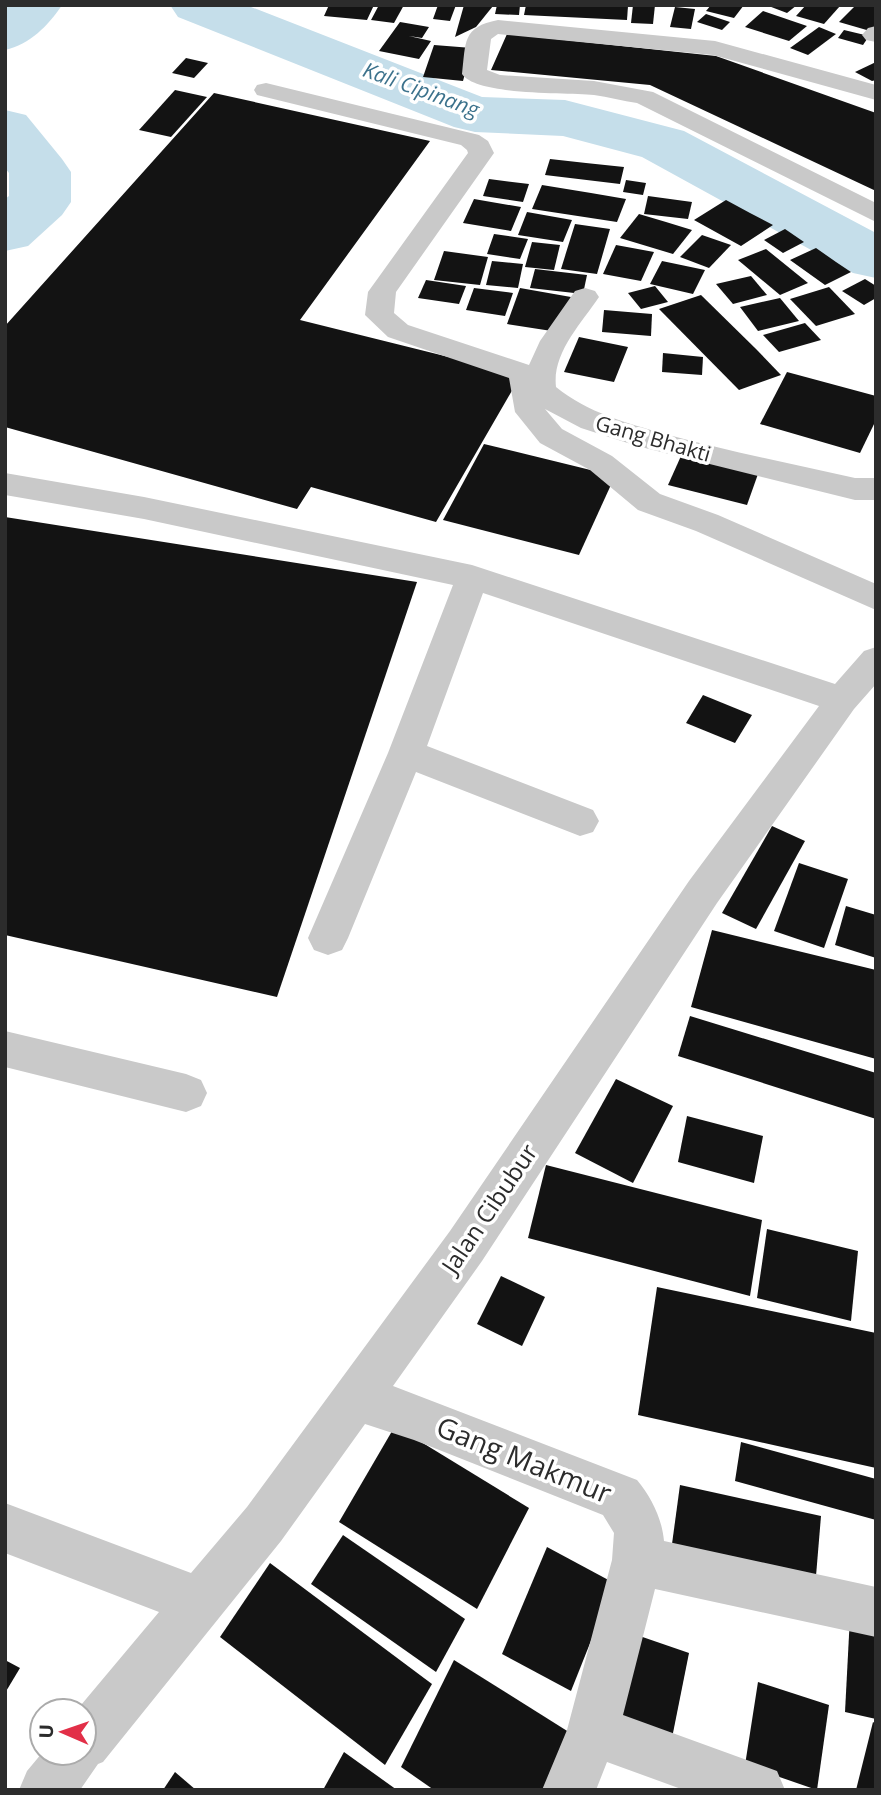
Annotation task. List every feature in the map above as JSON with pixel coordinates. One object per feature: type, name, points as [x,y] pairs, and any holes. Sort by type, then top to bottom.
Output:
[{"type":"street","points":[[876,93],[715,48],[498,27],[488,29],[479,36],[474,75],[497,82],[593,88],[644,97],[876,214]]},
{"type":"street","points":[[266,90],[470,140],[479,146],[481,153],[382,292],[379,315],[398,331],[520,372],[523,375],[530,412],[551,436],[601,463],[649,502],[707,523],[876,598]]},
{"type":"street","name":"Gang Bhakti","points":[[585,297],[547,357],[541,373],[542,391],[556,404],[588,421],[681,449],[855,489],[876,489]]},
{"type":"street","points":[[5,484],[144,508],[472,577],[842,700]]},
{"type":"street","points":[[328,938],[406,752],[472,577]]},
{"type":"street","name":"Jalan Cibubur","points":[[98,1726],[264,1524],[356,1398],[466,1246],[703,892],[750,832],[842,700],[876,660]]},
{"type":"street","points":[[406,752],[580,821]]},
{"type":"street","points":[[5,1049],[186,1093]]},
{"type":"street","name":"Gang Makmur","points":[[356,1398],[414,1416],[620,1497],[636,1517],[640,1547],[637,1560],[593,1730],[569,1790]]},
{"type":"street","points":[[5,1528],[200,1602]]},
{"type":"street","points":[[637,1560],[876,1612]]},
{"type":"street","points":[[593,1730],[758,1790]]},
{"type":"street","points":[[46,1790],[65,1767]]},
{"type":"building","points":[[329,5],[374,5],[367,20],[324,16]]},
{"type":"building","points":[[379,5],[404,5],[394,23],[371,20]]},
{"type":"building","points":[[438,5],[456,5],[450,21],[433,19]]},
{"type":"building","points":[[464,5],[493,6],[476,27],[455,37]]},
{"type":"building","points":[[497,5],[520,5],[519,15],[495,14]]},
{"type":"building","points":[[526,5],[628,6],[627,20],[524,15]]},
{"type":"building","points":[[633,5],[655,5],[653,24],[631,23]]},
{"type":"building","points":[[711,5],[744,5],[734,18],[706,11]]},
{"type":"building","points":[[766,5],[797,5],[787,13]]},
{"type":"building","points":[[806,5],[840,6],[824,24],[796,16]]},
{"type":"building","points":[[856,5],[876,5],[876,25],[870,31],[839,22]]},
{"type":"building","points":[[675,7],[695,9],[691,29],[670,27]]},
{"type":"building","points":[[763,11],[807,26],[789,41],[745,27]]},
{"type":"building","points":[[706,14],[730,22],[722,30],[697,22]]},
{"type":"building","points":[[400,22],[429,27],[422,38],[409,36],[431,41],[419,59],[379,51]]},
{"type":"building","points":[[819,27],[836,34],[808,55],[790,48]]},
{"type":"building","points":[[844,30],[869,36],[863,45],[838,38]]},
{"type":"building","points":[[507,34],[716,56],[876,113],[876,191],[650,85],[491,70]]},
{"type":"building","points":[[434,45],[472,48],[463,81],[423,77]]},
{"type":"building","points":[[186,58],[208,63],[194,78],[172,73]]},
{"type":"building","points":[[876,62],[876,80],[872,81],[855,72]]},
{"type":"building","points":[[175,90],[207,97],[171,137],[139,130]]},
{"type":"building","points":[[214,93],[430,141],[300,320],[521,375],[436,522],[311,487],[297,509],[5,427],[5,326]]},
{"type":"building","points":[[550,159],[624,167],[620,184],[545,175]]},
{"type":"building","points":[[489,179],[529,184],[523,202],[483,196]]},
{"type":"building","points":[[626,180],[646,183],[643,195],[623,192]]},
{"type":"building","points":[[542,185],[626,199],[617,222],[532,209]]},
{"type":"building","points":[[648,196],[692,202],[688,219],[644,214]]},
{"type":"building","points":[[474,199],[521,207],[511,231],[463,223]]},
{"type":"building","points":[[726,200],[773,225],[741,246],[694,220]]},
{"type":"building","points":[[527,212],[572,220],[563,242],[518,235]]},
{"type":"building","points":[[639,214],[692,230],[673,254],[620,238]]},
{"type":"building","points":[[575,224],[610,229],[597,274],[561,269]]},
{"type":"building","points":[[785,229],[804,242],[783,253],[764,240]]},
{"type":"building","points":[[494,234],[528,239],[520,259],[487,254]]},
{"type":"building","points":[[702,235],[731,245],[709,268],[680,257]]},
{"type":"building","points":[[532,242],[560,245],[554,270],[525,267]]},
{"type":"building","points":[[616,245],[654,252],[641,281],[603,274]]},
{"type":"building","points":[[816,248],[851,272],[825,285],[790,260]]},
{"type":"building","points":[[766,249],[808,283],[780,295],[738,260]]},
{"type":"building","points":[[444,251],[488,257],[480,285],[434,280]]},
{"type":"building","points":[[492,261],[523,264],[518,288],[486,285]]},
{"type":"building","points":[[662,261],[705,270],[693,294],[650,284]]},
{"type":"building","points":[[535,269],[587,275],[583,294],[530,288]]},
{"type":"building","points":[[751,276],[767,295],[733,304],[716,284]]},
{"type":"building","points":[[865,279],[876,286],[876,298],[864,305],[842,291]]},
{"type":"building","points":[[426,280],[466,286],[459,304],[418,298]]},
{"type":"building","points":[[655,286],[668,302],[641,309],[628,293]]},
{"type":"building","points":[[829,287],[855,314],[816,326],[790,299]]},
{"type":"building","points":[[474,288],[513,293],[505,316],[466,310]]},
{"type":"building","points":[[520,288],[571,297],[558,332],[507,324]]},
{"type":"building","points":[[701,295],[781,375],[739,390],[659,309]]},
{"type":"building","points":[[780,298],[799,321],[758,331],[740,307]]},
{"type":"building","points":[[604,310],[652,314],[651,336],[602,332]]},
{"type":"building","points":[[805,323],[821,340],[779,352],[763,335]]},
{"type":"building","points":[[579,337],[628,347],[614,382],[564,372]]},
{"type":"building","points":[[663,353],[703,357],[702,375],[662,372]]},
{"type":"building","points":[[787,372],[876,396],[876,420],[860,453],[760,424]]},
{"type":"building","points":[[484,444],[615,476],[579,555],[443,520]]},
{"type":"building","points":[[681,456],[758,474],[747,505],[668,485]]},
{"type":"building","points":[[5,517],[417,582],[277,997],[5,935]]},
{"type":"building","points":[[703,695],[752,715],[735,743],[686,723]]},
{"type":"building","points":[[772,826],[805,841],[756,929],[722,913]]},
{"type":"building","points":[[799,863],[848,879],[824,948],[774,931]]},
{"type":"building","points":[[846,906],[876,915],[876,958],[835,945]]},
{"type":"building","points":[[712,930],[876,970],[876,1059],[691,1007]]},
{"type":"building","points":[[690,1016],[876,1073],[876,1119],[678,1056]]},
{"type":"building","points":[[616,1079],[673,1106],[633,1183],[575,1153]]},
{"type":"building","points":[[687,1116],[763,1136],[754,1183],[678,1162]]},
{"type":"building","points":[[546,1165],[762,1220],[750,1296],[528,1238]]},
{"type":"building","points":[[767,1229],[858,1251],[851,1321],[757,1298]]},
{"type":"building","points":[[501,1276],[545,1297],[522,1346],[477,1324]]},
{"type":"building","points":[[657,1287],[876,1333],[876,1468],[638,1415]]},
{"type":"building","points":[[395,1426],[529,1508],[477,1609],[339,1522]]},
{"type":"building","points":[[741,1442],[876,1479],[876,1520],[735,1481]]},
{"type":"building","points":[[680,1485],[821,1516],[816,1576],[672,1544]]},
{"type":"building","points":[[343,1535],[465,1619],[436,1672],[311,1584]]},
{"type":"building","points":[[547,1547],[614,1583],[571,1691],[502,1654]]},
{"type":"building","points":[[270,1563],[432,1684],[385,1765],[220,1637]]},
{"type":"building","points":[[850,1616],[876,1621],[876,1719],[845,1712]]},
{"type":"building","points":[[628,1632],[689,1653],[672,1738],[610,1716]]},
{"type":"building","points":[[5,1660],[20,1668],[5,1693]]},
{"type":"building","points":[[454,1660],[572,1734],[547,1790],[434,1790],[401,1767]]},
{"type":"building","points":[[758,1682],[829,1705],[817,1790],[745,1765]]},
{"type":"building","points":[[873,1722],[876,1724],[876,1790],[856,1790]]},
{"type":"building","points":[[344,1752],[397,1790],[323,1790]]},
{"type":"building","points":[[175,1772],[196,1790],[163,1790]]},
{"type":"waterway","name":"Kali Cipinang","points":[[5,33],[35,5]]},
{"type":"waterway","name":"Kali Cipinang","points":[[197,5],[475,114],[565,118],[663,144],[876,259]]},
{"type":"waterway","name":"Kali Cipinang","points":[[5,128],[40,172],[40,202],[5,232]]}]
